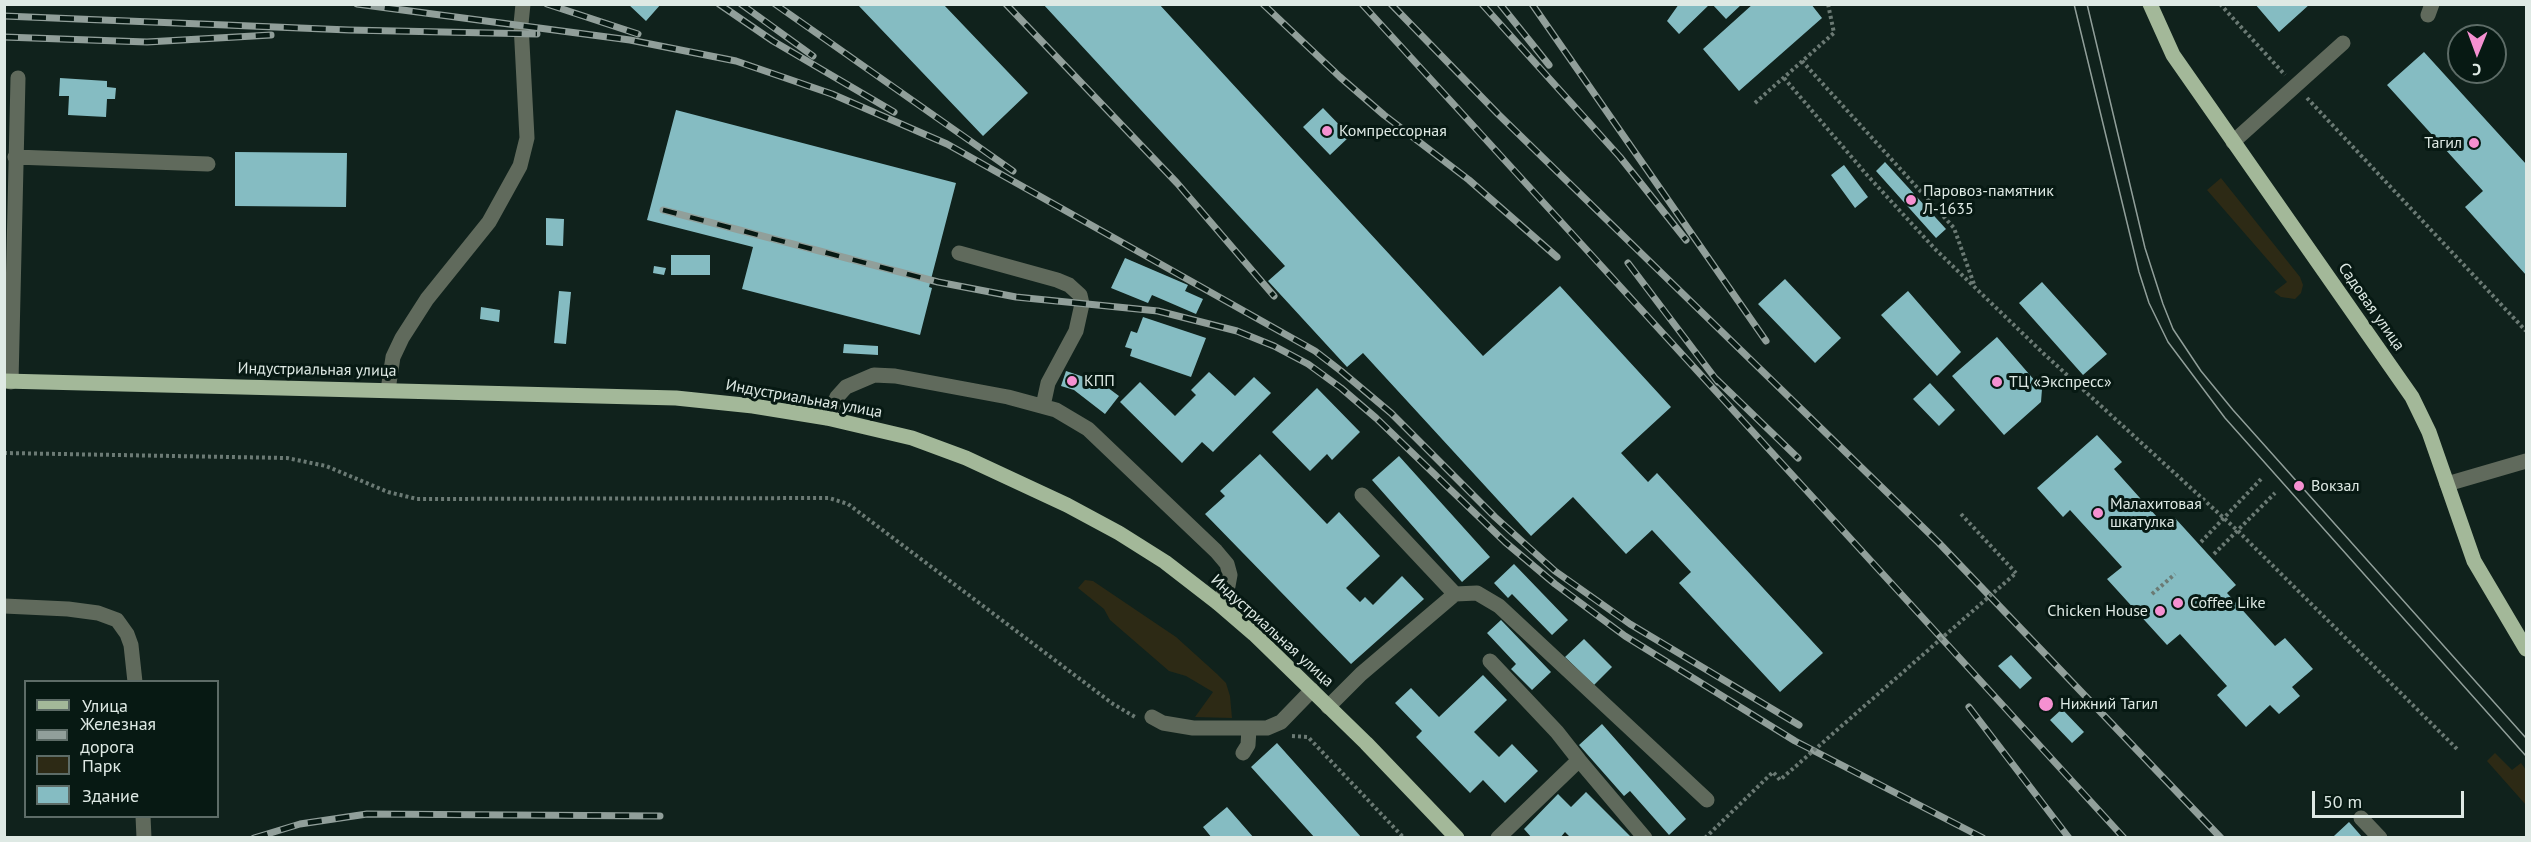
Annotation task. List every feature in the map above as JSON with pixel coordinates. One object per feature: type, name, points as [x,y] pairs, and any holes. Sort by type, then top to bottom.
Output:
[{"type":"main road","name":"Садовая улица","points":[[2150,4],[2173,55],[2412,397],[2429,432],[2474,561],[2526,649]]},
{"type":"main road","name":"Индустриальная улица","points":[[8,382],[676,398],[753,406],[827,418],[912,438],[1013,479],[1119,533],[1165,562],[1218,603],[1312,690],[1457,837]]},
{"type":"street","points":[[388,390],[393,357],[402,338],[427,299],[489,222],[520,166],[527,138],[521,24],[523,4]]},
{"type":"street","points":[[2234,142],[2343,43]]},
{"type":"street","points":[[8,382],[8,278],[18,78]]},
{"type":"street","points":[[15,157],[208,164]]},
{"type":"street","points":[[959,253],[1058,280],[1069,285],[1080,295],[1082,304],[1076,331],[1048,383],[1043,406]]},
{"type":"street","points":[[827,418],[837,397],[846,387],[874,375],[895,376],[1008,397],[1043,406],[1073,419],[1088,429],[1227,564],[1230,575],[1228,586],[1218,603]]},
{"type":"street","points":[[2448,484],[2526,461]]},
{"type":"street","points":[[1362,495],[1455,594]]},
{"type":"street","points":[[1328,707],[1361,674],[1455,594],[1477,593],[1499,606],[1707,800]]},
{"type":"street","points":[[4,606],[88,612],[117,620],[127,634],[131,645],[135,680]]},
{"type":"street","points":[[1490,661],[1557,732],[1646,837]]},
{"type":"street","points":[[1148,720],[1193,728],[1267,728],[1281,722],[1312,690]]},
{"type":"street","points":[[1243,753],[1248,745],[1249,729]]},
{"type":"street","points":[[1498,837],[1579,760]]},
{"type":"street","points":[[143,818],[144,837]]},
{"type":"street","points":[[2361,818],[2379,837]]},
{"type":"path","points":[[1755,104],[1834,33],[1828,4]]},
{"type":"path","points":[[2220,4],[2526,331]]},
{"type":"path","points":[[1802,61],[1954,228],[1976,288]]},
{"type":"path","points":[[1784,78],[1867,175],[1935,249],[2043,353],[2225,518],[2458,750]]},
{"type":"path","points":[[4,453],[287,458],[326,466],[388,492],[417,500],[829,498],[848,504],[1113,704],[1148,720]]},
{"type":"path","points":[[2201,542],[2262,478]]},
{"type":"path","points":[[2214,554],[2275,493]]},
{"type":"path","points":[[1705,837],[1773,772],[1780,780],[2016,573],[1961,514]]},
{"type":"path","points":[[2152,594],[2175,574]]},
{"type":"path","points":[[1287,735],[1308,737],[1404,837]]},
{"type":"green space","points":[[2221,178],[2300,277],[2303,285],[2301,293],[2295,299],[2281,297],[2274,292],[2287,282],[2207,190]]},
{"type":"green space","points":[[1085,580],[1093,581],[1176,637],[1217,674],[1226,683],[1232,718],[1195,717],[1213,692],[1186,676],[1169,671],[1110,620],[1104,609],[1078,588]]},
{"type":"green space","points":[[2495,753],[2512,770],[2521,763],[2526,770],[2526,805],[2487,761]]},
{"type":"building","points":[[628,4],[661,4],[646,21]]},
{"type":"building","points":[[1043,4],[1159,4],[1483,356],[1560,286],[1671,407],[1621,453],[1648,482],[1657,473],[1823,653],[1780,692],[1679,583],[1691,572],[1652,530],[1626,554],[1573,497],[1531,536],[1363,353],[1347,367],[1268,281],[1285,266]]},
{"type":"building","points":[[1679,4],[1710,4],[1679,34],[1667,21]]},
{"type":"building","points":[[1712,4],[1742,4],[1726,19]]},
{"type":"building","points":[[1753,4],[1811,4],[1822,18],[1739,91],[1703,49]]},
{"type":"building","points":[[2255,4],[2310,4],[2279,32]]},
{"type":"building","points":[[858,5],[944,5],[1028,93],[983,136]]},
{"type":"building","points":[[2424,52],[2447,77],[2447,84],[2453,84],[2526,164],[2526,275],[2465,207],[2483,191],[2387,85]]},
{"type":"building","points":[[60,78],[107,81],[107,87],[116,88],[115,99],[107,99],[106,117],[68,115],[69,96],[59,96]]},
{"type":"building","name":"Компрессорная","points":[[1323,108],[1350,136],[1330,155],[1303,127]]},
{"type":"building","points":[[676,110],[956,183],[929,287],[932,288],[920,335],[742,289],[753,247],[647,220]]},
{"type":"building","points":[[235,152],[347,153],[346,207],[235,206]]},
{"type":"building","name":"Паровоз-памятник Л-1635","points":[[1885,162],[1946,229],[1936,238],[1876,171]]},
{"type":"building","points":[[1844,165],[1868,197],[1855,208],[1831,175]]},
{"type":"building","points":[[546,218],[564,219],[563,246],[546,245]]},
{"type":"building","points":[[671,255],[710,255],[710,275],[671,275]]},
{"type":"building","points":[[1125,258],[1188,285],[1185,291],[1203,299],[1196,314],[1152,295],[1148,303],[1111,288]]},
{"type":"building","points":[[654,266],[666,268],[664,275],[653,273]]},
{"type":"building","points":[[1785,279],[1841,338],[1815,363],[1758,304]]},
{"type":"building","points":[[2042,282],[2107,354],[2083,375],[2019,303]]},
{"type":"building","points":[[559,291],[571,292],[566,344],[554,343]]},
{"type":"building","points":[[1908,291],[1961,352],[1937,376],[1881,315]]},
{"type":"building","points":[[481,307],[500,310],[499,322],[480,319]]},
{"type":"building","points":[[1143,317],[1206,338],[1191,377],[1130,356],[1132,349],[1125,347],[1131,331],[1137,333]]},
{"type":"building","name":"ТЦ «Экспресс»","points":[[1997,337],[2042,389],[2041,402],[2004,435],[1952,376]]},
{"type":"building","points":[[844,344],[878,346],[878,355],[843,353]]},
{"type":"building","points":[[1066,371],[1084,377],[1088,373],[1119,396],[1105,414],[1074,390],[1061,386]]},
{"type":"building","points":[[1209,372],[1235,396],[1254,377],[1271,393],[1213,452],[1202,442],[1182,463],[1120,402],[1140,382],[1175,416],[1196,395],[1191,390]]},
{"type":"building","points":[[1930,383],[1955,410],[1939,426],[1913,399]]},
{"type":"building","points":[[1317,388],[1360,432],[1332,460],[1327,454],[1310,471],[1272,432]]},
{"type":"building","points":[[2097,435],[2122,462],[2114,469],[2166,527],[2175,518],[2236,585],[2227,593],[2275,646],[2285,638],[2313,669],[2292,687],[2300,696],[2279,714],[2270,705],[2246,727],[2217,695],[2227,686],[2180,634],[2167,645],[2107,579],[2122,567],[2070,510],[2063,517],[2037,488]]},
{"type":"building","points":[[1260,454],[1327,524],[1339,512],[1380,556],[1346,588],[1360,602],[1365,597],[1373,605],[1402,576],[1424,599],[1351,664],[1205,514],[1225,496],[1220,491]]},
{"type":"building","points":[[1399,456],[1490,557],[1462,582],[1372,480]]},
{"type":"building","points":[[1514,564],[1568,620],[1552,635],[1512,594],[1508,598],[1494,583]]},
{"type":"building","points":[[1501,620],[1551,672],[1532,690],[1511,669],[1516,664],[1487,633]]},
{"type":"building","points":[[1584,639],[1612,667],[1594,685],[1565,657]]},
{"type":"building","points":[[2011,655],[2032,678],[2020,689],[1998,666]]},
{"type":"building","points":[[1483,675],[1507,700],[1474,732],[1499,757],[1512,744],[1538,771],[1505,803],[1483,780],[1470,793],[1416,737],[1422,731],[1395,703],[1411,688],[1439,717]]},
{"type":"building","points":[[2062,709],[2084,732],[2072,743],[2050,720]]},
{"type":"building","points":[[1602,724],[1686,819],[1669,835],[1630,791],[1624,796],[1579,745]]},
{"type":"building","points":[[1277,743],[1362,838],[1315,838],[1251,767]]},
{"type":"building","points":[[1586,792],[1632,838],[1571,838],[1565,832],[1560,838],[1532,838],[1524,829],[1558,794],[1571,807]]},
{"type":"building","points":[[1227,807],[1254,838],[1212,838],[1203,827]]},
{"type":"building","points":[[2349,822],[2363,838],[2332,838],[2335,835]]},
{"type":"tram line","points":[[2074,4],[2139,272],[2149,303],[2168,342],[2225,418],[2526,756]]},
{"type":"tram line","points":[[2087,4],[2145,248],[2173,329],[2201,371],[2233,410],[2526,738]]},
{"type":"railway","points":[[357,4],[630,40],[736,61],[832,94],[947,144],[1315,351],[1391,413],[1495,517],[1555,571],[1630,624],[1799,725]]},
{"type":"railway","points":[[547,4],[638,34]]},
{"type":"railway","points":[[719,4],[773,41],[894,112]]},
{"type":"railway","points":[[741,4],[813,56]]},
{"type":"railway","points":[[775,4],[1013,171]]},
{"type":"railway","points":[[1006,4],[1177,183],[1274,296]]},
{"type":"railway","points":[[1263,4],[1384,115],[1469,180],[1557,257]]},
{"type":"railway","points":[[1362,4],[2124,838]]},
{"type":"railway","points":[[1391,4],[1498,114],[1939,543],[2221,838]]},
{"type":"railway","points":[[1482,4],[1620,157],[1686,240]]},
{"type":"railway","points":[[1500,4],[1549,65]]},
{"type":"railway","points":[[1532,4],[1766,341]]},
{"type":"railway","points":[[4,16],[349,30],[537,34]]},
{"type":"railway","points":[[4,37],[147,42],[271,35]]},
{"type":"railway","points":[[663,210],[938,282],[1016,297],[1158,311],[1237,331],[1274,346],[1308,364],[1341,388],[1376,418],[1505,542],[1555,584],[1625,636],[1795,741],[1983,838]]},
{"type":"railway","points":[[1628,263],[1718,382]]},
{"type":"railway","points":[[1715,378],[1798,458]]},
{"type":"railway","points":[[1969,707],[2069,838]]},
{"type":"railway","points":[[254,838],[300,824],[367,814],[660,816]]},
{"type":"place","name":"Компрессорная","points":[[1327,131]]},
{"type":"place","name":"Тагил","points":[[2474,143]]},
{"type":"place","name":"Паровоз-памятник Л-1635","points":[[1911,200]]},
{"type":"place","name":"КПП","points":[[1072,381]]},
{"type":"place","name":"ТЦ «Экспресс»","points":[[1997,382]]},
{"type":"place","name":"Вокзал","points":[[2299,486]]},
{"type":"place","name":"Малахитовая шкатулка","points":[[2098,513]]},
{"type":"place","name":"Coffee Like","points":[[2178,603]]},
{"type":"place","name":"Chicken House","points":[[2160,611]]},
{"type":"place","name":"Нижний Тагил","points":[[2046,704]]}]
